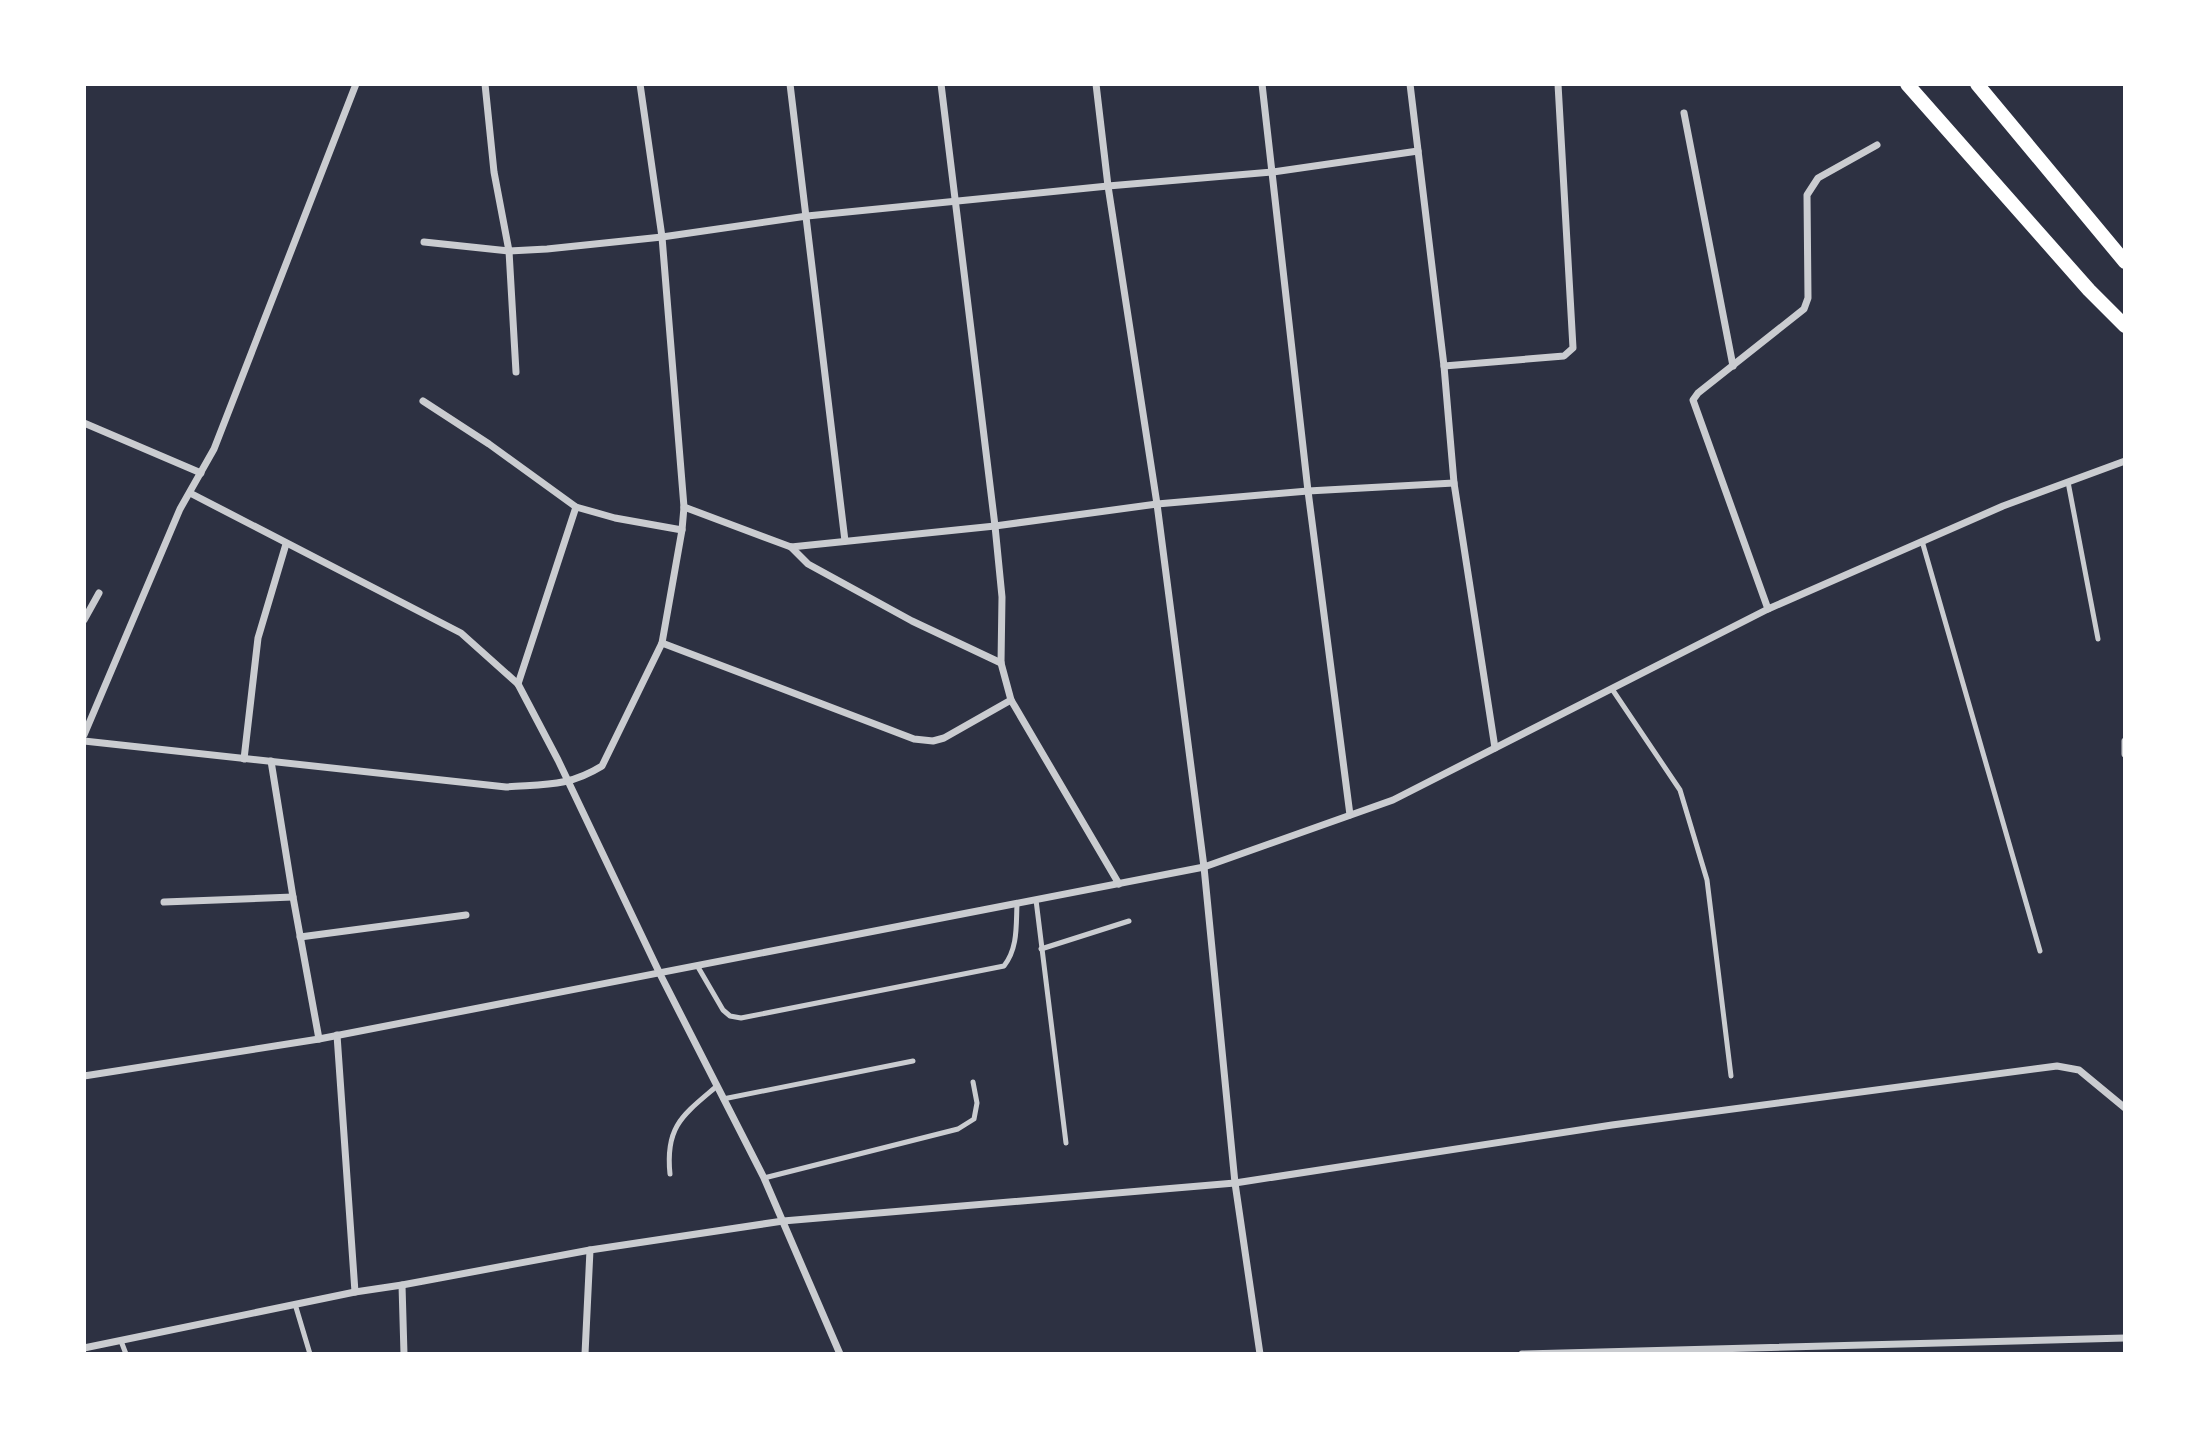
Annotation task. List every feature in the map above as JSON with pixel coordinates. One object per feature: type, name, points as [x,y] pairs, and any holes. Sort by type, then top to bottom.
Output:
[{"type":"main road","points":[[1907,84],[2089,290],[2125,326]]},
{"type":"main road","points":[[1977,84],[2125,262]]},
{"type":"street","points":[[84,735],[180,509],[214,449],[356,84]]},
{"type":"street","points":[[485,84],[494,172],[509,251],[516,372]]},
{"type":"street","points":[[84,741],[506,787],[569,783],[602,766],[662,643],[684,507],[662,237],[640,84]]},
{"type":"street","points":[[790,84],[845,541]]},
{"type":"street","points":[[941,84],[995,526],[1002,597],[1001,663],[1011,699],[1119,884]]},
{"type":"street","points":[[1096,84],[1108,186],[1157,504],[1204,867],[1235,1183],[1260,1354]]},
{"type":"street","points":[[1262,84],[1308,491],[1350,814]]},
{"type":"street","points":[[1410,84],[1444,366],[1454,483],[1495,748]]},
{"type":"street","points":[[1444,366],[1564,356],[1573,348],[1558,84]]},
{"type":"street","points":[[1684,113],[1733,366]]},
{"type":"street","points":[[1768,609],[1693,400],[1698,393],[1804,309],[1808,298],[1807,195],[1818,178],[1877,145]]},
{"type":"street","points":[[424,242],[509,251],[662,237],[807,216],[1273,172],[1418,151]]},
{"type":"street","points":[[423,401],[489,444],[576,507],[615,518],[682,530]]},
{"type":"street","points":[[84,423],[201,473]]},
{"type":"street","points":[[84,1076],[319,1040],[1204,867],[1393,800],[1768,609],[2003,506],[2125,461]]},
{"type":"street","points":[[791,547],[995,526],[1157,504],[1308,491],[1454,483]]},
{"type":"street","points":[[190,493],[461,633],[518,684],[569,783],[660,974],[764,1178],[840,1354]]},
{"type":"street","points":[[518,684],[576,507]]},
{"type":"street","points":[[684,507],[791,547],[808,564],[912,621],[1001,663]]},
{"type":"street","points":[[244,759],[258,638],[286,544]]},
{"type":"street","points":[[84,620],[99,593]]},
{"type":"street","points":[[662,643],[914,739],[933,741],[944,738],[1011,699]]},
{"type":"street","points":[[2125,741],[2125,754]]},
{"type":"street","points":[[271,761],[319,1040]]},
{"type":"street","points":[[164,902],[293,897]]},
{"type":"street","points":[[300,937],[466,915]]},
{"type":"street","points":[[337,1035],[355,1292]]},
{"type":"street","points":[[84,1348],[355,1292],[590,1250],[783,1221],[1235,1183],[1612,1125],[2057,1066],[2079,1070],[2125,1108]]},
{"type":"street","points":[[585,1354],[590,1250]]},
{"type":"street","points":[[402,1285],[404,1354]]},
{"type":"street","points":[[1522,1354],[2125,1338]]},
{"type":"lane","points":[[2068,482],[2098,639]]},
{"type":"lane","points":[[1922,541],[2040,951]]},
{"type":"lane","points":[[1612,688],[1680,790],[1707,880],[1731,1076]]},
{"type":"lane","points":[[1036,900],[1066,1143]]},
{"type":"lane","points":[[698,967],[723,1010],[730,1016],[741,1018],[965,974],[1004,966],[1013,955],[1017,904]]},
{"type":"lane","points":[[1041,948],[1129,921]]},
{"type":"lane","points":[[723,1099],[913,1061]]},
{"type":"lane","points":[[764,1178],[958,1129],[974,1119],[976,1103],[972,1082]]},
{"type":"lane","points":[[670,1174],[668,1153],[672,1137],[684,1113],[717,1086]]},
{"type":"lane","points":[[295,1304],[310,1354]]},
{"type":"lane","points":[[121,1341],[126,1354]]}]
